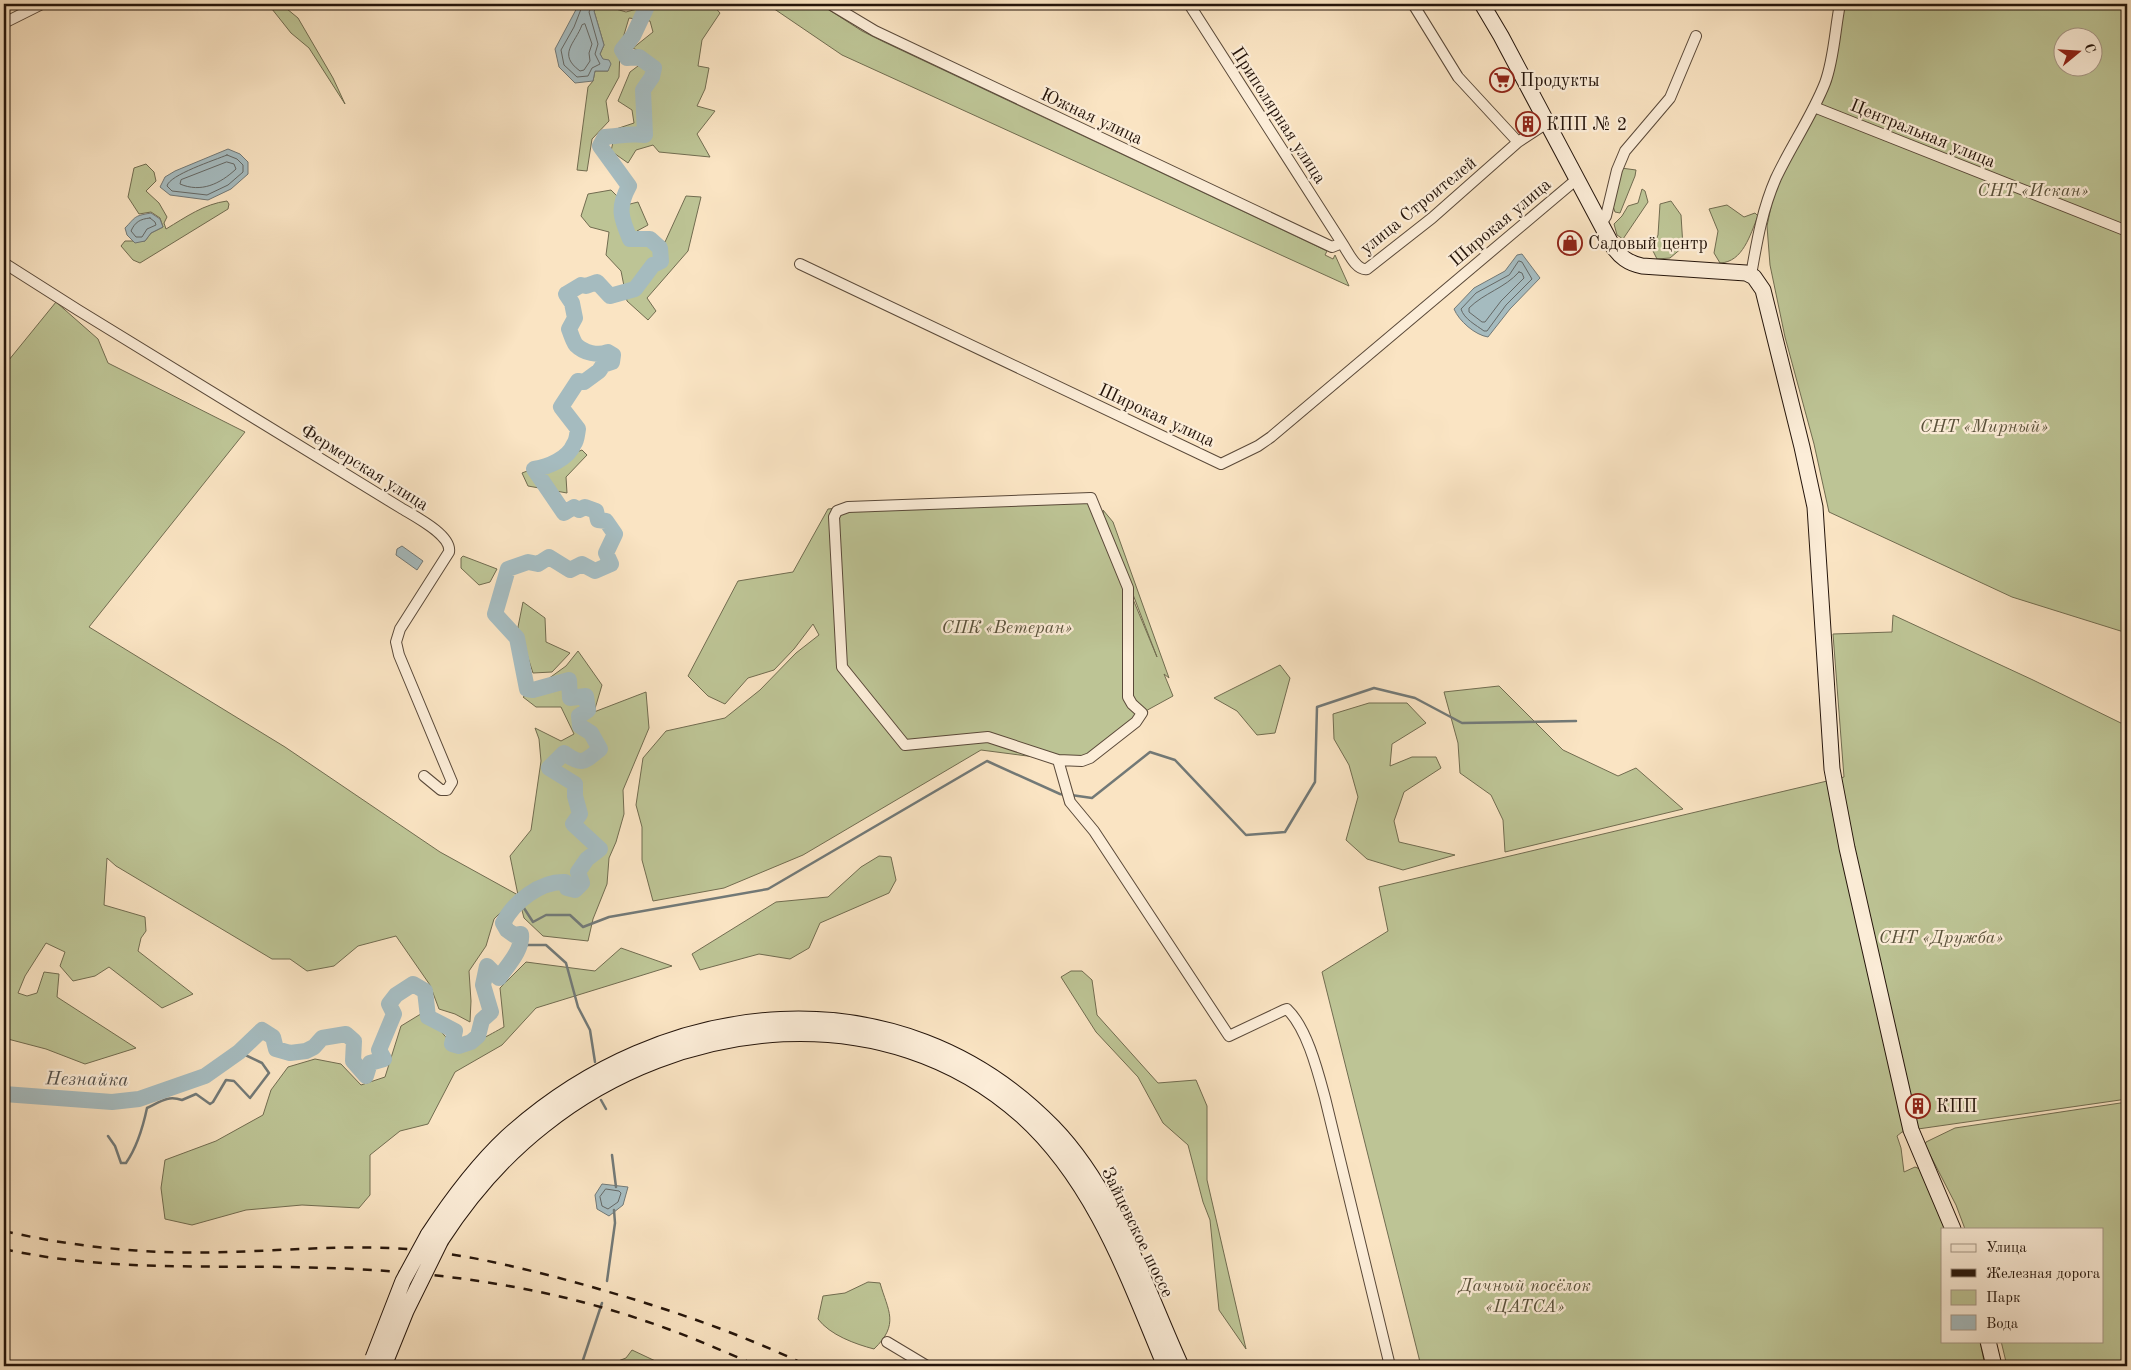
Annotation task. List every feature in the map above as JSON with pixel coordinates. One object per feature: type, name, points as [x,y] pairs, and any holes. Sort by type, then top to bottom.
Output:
[{"type":"main road","points":[[1486,5],[1619,256],[1633,264],[1738,272],[1751,275],[1761,284],[1814,497],[1831,764],[1848,852],[1912,1130],[1953,1228]]},
{"type":"main road","name":"Зайцевское шоссе","points":[[378,1362],[394,1302],[421,1246],[442,1214],[470,1176],[506,1139],[554,1100],[605,1069],[670,1041],[710,1030],[761,1021],[825,1020],[868,1025],[918,1039],[960,1057],[1001,1082],[1043,1117],[1070,1147],[1095,1182],[1114,1217],[1181,1366]]},
{"type":"main road","name":"Зайцевское шоссе","points":[[378,1362],[446,1233],[477,1190],[523,1142],[555,1116],[602,1087],[655,1061],[693,1048],[756,1036],[805,1033],[847,1035],[898,1046],[947,1066],[987,1090],[1023,1117],[1054,1149],[1080,1184],[1100,1219],[1165,1366]]},
{"type":"main road","points":[[1988,1342],[1994,1366]]},
{"type":"street","points":[[4,23],[42,4]]},
{"type":"street","name":"Южная улица","points":[[830,4],[875,31],[1332,247],[1342,243]]},
{"type":"street","name":"Приполярная улица","points":[[1189,4],[1342,243]]},
{"type":"street","points":[[1413,4],[1458,77],[1518,142],[1547,122]]},
{"type":"street","points":[[1751,275],[1759,229],[1776,177],[1816,108],[1828,74],[1840,4]]},
{"type":"street","points":[[1601,224],[1606,216],[1622,157],[1634,138],[1670,98],[1696,36]]},
{"type":"street","name":"Центральная улица","points":[[1816,108],[2127,231]]},
{"type":"street","name":"улица Строителей","points":[[1342,243],[1358,267],[1363,270],[1367,269],[1432,218],[1518,142]]},
{"type":"street","name":"Широкая улица","points":[[800,264],[1221,464],[1258,446],[1271,436],[1577,178]]},
{"type":"street","name":"Фермерская улица","points":[[4,262],[78,310],[402,508],[442,535],[448,542],[449,552],[405,619],[396,642],[399,655],[452,782],[447,790],[441,790],[424,776]]},
{"type":"street","points":[[1091,498],[1128,588],[1128,697],[1132,704],[1142,713],[1136,722],[1090,758],[1058,760],[988,737],[905,746],[842,667],[834,517],[837,511],[848,507],[1091,498]]},
{"type":"street","points":[[1058,760],[1074,808],[1094,831],[1229,1036],[1284,1010],[1287,1010],[1293,1016],[1311,1052],[1325,1098],[1390,1366]]},
{"type":"street","points":[[887,1342],[927,1366]]},
{"type":"green space","points":[[268,4],[281,4],[298,18],[333,78],[345,104],[309,48],[291,33]]},
{"type":"green space","points":[[599,4],[626,12],[655,4],[712,4],[720,13],[702,40],[698,66],[709,68],[705,89],[697,106],[715,111],[697,134],[710,157],[659,152],[653,145],[636,150],[628,163],[611,151],[616,129],[634,123],[632,110],[618,101],[630,72],[650,57],[633,48],[653,32],[650,21],[629,18],[620,48],[619,77],[606,101],[609,121],[592,139],[587,171],[577,170],[588,87],[593,81],[595,71],[608,71],[600,54],[604,45],[594,11]]},
{"type":"green space","points":[[767,4],[820,4],[862,31],[884,42],[1327,251],[1325,255],[1333,259],[1335,255],[1349,286],[842,55]]},
{"type":"green space","name":"СНТ «Мирный»","points":[[1846,4],[2127,4],[2127,633],[2012,597],[1829,512],[1814,444],[1785,337],[1770,265],[1767,226],[1772,202],[1782,174],[1831,82],[1840,10]]},
{"type":"green space","points":[[146,164],[154,172],[156,181],[146,191],[159,203],[167,217],[164,223],[166,229],[203,208],[227,201],[229,204],[228,209],[140,263],[133,260],[121,246],[125,241],[145,241],[151,233],[163,227],[160,218],[151,212],[139,214],[128,197],[134,168]]},
{"type":"green space","points":[[1621,168],[1636,170],[1620,213],[1615,212],[1613,206]]},
{"type":"green space","points":[[1642,189],[1645,191],[1648,202],[1623,239],[1617,235],[1614,224],[1628,206],[1638,203]]},
{"type":"green space","points":[[611,190],[626,205],[638,202],[648,225],[637,231],[665,242],[686,196],[701,197],[688,251],[647,298],[656,311],[648,320],[627,301],[621,271],[606,255],[609,232],[590,227],[581,216],[588,194]]},
{"type":"green space","points":[[1671,201],[1681,215],[1683,247],[1670,258],[1657,259],[1652,249],[1658,235],[1660,204]]},
{"type":"green space","points":[[1727,205],[1744,217],[1755,213],[1758,216],[1749,239],[1740,253],[1735,258],[1720,263],[1714,253],[1718,231],[1709,209]]},
{"type":"green space","points":[[56,302],[98,339],[108,363],[245,432],[89,627],[285,747],[440,852],[518,895],[494,919],[486,946],[469,971],[470,1022],[455,1014],[439,1009],[430,985],[396,936],[358,946],[334,966],[307,971],[290,959],[272,959],[116,866],[107,858],[104,905],[145,917],[146,931],[141,938],[138,951],[193,994],[162,1008],[109,967],[95,976],[73,981],[60,966],[65,952],[46,943],[25,976],[18,993],[27,996],[37,993],[44,972],[59,974],[57,997],[136,1048],[85,1064],[46,1049],[4,1038],[4,1002],[9,986],[4,981],[4,366]]},
{"type":"green space","points":[[582,450],[587,455],[566,477],[567,493],[528,486],[522,473]]},
{"type":"green space","name":"СПК «Ветеран»","points":[[1091,498],[1157,657],[1104,519],[1103,510],[1113,522],[1169,678],[1164,674],[1173,696],[1142,713],[1090,758],[1058,760],[981,750],[803,855],[724,888],[653,901],[642,860],[642,827],[636,805],[643,758],[666,731],[725,718],[760,690],[796,653],[819,635],[813,624],[794,649],[774,670],[748,678],[725,704],[708,696],[688,676],[738,581],[793,572],[828,509]]},
{"type":"green space","points":[[463,556],[497,569],[490,582],[479,585],[461,568],[461,558]]},
{"type":"green space","points":[[523,602],[545,618],[546,642],[570,653],[552,672],[533,673],[518,627]]},
{"type":"green space","name":"СНТ «Дружба»","points":[[1893,615],[2127,726],[2127,1099],[1911,1130],[1902,1132],[1897,1136],[1901,1148],[1904,1172],[1915,1167],[1920,1169],[1945,1228],[1941,1228],[1941,1342],[1980,1342],[1985,1366],[1421,1366],[1322,972],[1388,931],[1379,887],[1844,777],[1833,634],[1892,632]]},
{"type":"green space","points":[[578,651],[602,685],[594,712],[646,692],[649,728],[623,790],[624,814],[609,858],[607,884],[593,919],[588,941],[543,936],[524,918],[510,856],[531,830],[541,761],[539,739],[535,728],[561,741],[574,734],[561,707],[536,707],[523,697],[566,666]]},
{"type":"green space","points":[[1280,665],[1290,678],[1275,733],[1257,735],[1237,711],[1214,698]]},
{"type":"green space","points":[[1499,686],[1563,750],[1618,776],[1636,768],[1683,809],[1505,852],[1503,820],[1491,795],[1460,773],[1458,743],[1444,692]]},
{"type":"green space","points":[[1369,703],[1407,703],[1426,723],[1392,744],[1390,766],[1412,757],[1436,757],[1441,768],[1404,792],[1394,821],[1399,842],[1455,855],[1403,870],[1367,859],[1346,840],[1358,797],[1349,765],[1334,739],[1333,714]]},
{"type":"green space","points":[[879,856],[891,857],[896,880],[889,893],[820,923],[809,948],[790,959],[759,954],[700,970],[692,954],[776,902],[828,897],[861,867]]},
{"type":"green space","points":[[621,948],[672,966],[536,1008],[502,1045],[455,1072],[428,1124],[400,1131],[370,1155],[370,1195],[359,1208],[302,1205],[246,1210],[192,1225],[165,1219],[161,1188],[165,1160],[216,1141],[263,1115],[271,1090],[288,1067],[315,1059],[341,1064],[361,1085],[385,1077],[401,1026],[424,1012],[452,1044],[472,1043],[504,1027],[500,988],[526,962],[595,971]]},
{"type":"green space","points":[[1071,971],[1082,971],[1092,980],[1097,1015],[1158,1083],[1196,1080],[1207,1106],[1207,1180],[1246,1349],[1219,1310],[1210,1220],[1203,1202],[1188,1145],[1163,1123],[1138,1077],[1096,1032],[1061,977]]},
{"type":"green space","points":[[2127,1102],[2127,1366],[2007,1366],[2001,1342],[2104,1342],[2104,1228],[1965,1228],[1956,1205],[1925,1145],[1926,1142],[1955,1128]]},
{"type":"green space","points":[[868,1282],[880,1283],[890,1317],[887,1332],[874,1349],[851,1342],[836,1334],[818,1319],[823,1296],[845,1293]]},
{"type":"green space","points":[[632,1350],[666,1366],[605,1366],[626,1358]]},
{"type":"water","points":[[579,4],[599,4],[594,11],[604,45],[600,54],[603,59],[609,60],[611,64],[608,71],[595,71],[593,81],[575,83],[559,67],[555,49]]},
{"type":"water","points":[[228,149],[240,154],[248,162],[248,174],[231,189],[208,200],[170,195],[160,187],[165,177],[175,171]]},
{"type":"water","points":[[151,213],[160,219],[163,227],[151,233],[145,241],[135,243],[127,235],[125,228],[135,218]]},
{"type":"water","points":[[1522,254],[1540,278],[1510,309],[1488,337],[1483,336],[1464,323],[1454,309],[1474,288],[1505,271],[1517,255]]},
{"type":"water","points":[[402,546],[423,561],[417,570],[396,555],[397,549]]},
{"type":"water","points":[[602,1184],[628,1187],[623,1205],[609,1216],[597,1209],[595,1195]]},
{"type":"waterway","name":"Незнайка","points":[[4,1094],[112,1102],[139,1099],[205,1076],[239,1052],[262,1030],[273,1037],[276,1049],[290,1053],[306,1051],[314,1047],[322,1038],[346,1034],[354,1041],[353,1061],[366,1076],[370,1063],[384,1059],[379,1050],[394,1014],[389,1004],[396,995],[413,984],[425,991],[428,1017],[455,1031],[452,1044],[459,1046],[471,1042],[478,1036],[482,1020],[491,1012],[483,985],[487,966],[499,978],[520,946],[521,934],[514,935],[507,930],[503,923],[508,915],[529,894],[546,885],[565,882],[567,888],[575,890],[582,883],[578,872],[587,859],[600,849],[573,824],[580,814],[575,796],[575,784],[549,768],[564,753],[575,760],[583,761],[600,749],[591,733],[580,726],[579,716],[588,710],[586,696],[570,698],[569,680],[533,690],[527,689],[517,638],[495,614],[508,569],[528,562],[538,564],[549,557],[570,570],[582,564],[595,571],[611,564],[606,553],[615,534],[606,521],[598,520],[596,511],[585,507],[579,510],[574,507],[564,513],[534,469],[557,461],[571,449],[576,441],[578,429],[561,407],[578,381],[584,382],[599,371],[603,365],[612,362],[613,355],[608,352],[600,354],[591,353],[576,345],[569,329],[575,318],[572,303],[566,294],[581,285],[586,286],[597,282],[610,296],[635,289],[653,265],[661,261],[660,248],[650,239],[630,239],[624,225],[622,213],[623,201],[629,186],[600,146],[605,137],[630,134],[645,135],[643,90],[652,77],[654,68],[639,57],[627,58],[622,50],[633,36],[648,4]]},
{"type":"waterway","points":[[1071,795],[1092,798],[1150,752],[1175,760],[1246,835],[1285,832],[1315,782],[1317,707],[1374,688],[1415,698],[1462,723],[1576,721]]},
{"type":"waterway","points":[[520,902],[533,922],[546,915],[570,915],[583,927],[609,917],[768,889],[987,761],[1065,795]]},
{"type":"waterway","points":[[518,947],[546,945],[566,963],[578,1007],[590,1030],[595,1062]]},
{"type":"waterway","points":[[108,1136],[115,1146],[121,1163],[126,1163],[139,1137],[147,1108],[164,1100],[172,1098],[182,1100],[196,1094],[210,1104],[226,1080],[234,1081],[250,1098],[269,1073],[262,1063],[239,1052]]},
{"type":"waterway","points":[[601,1100],[606,1109]]},
{"type":"waterway","points":[[612,1155],[616,1187]]},
{"type":"waterway","points":[[607,1281],[615,1223],[614,1210]]},
{"type":"waterway","points":[[581,1366],[602,1303]]},
{"type":"railway","points":[[4,1231],[103,1248],[144,1251],[192,1253],[363,1247],[437,1252],[461,1256],[529,1270],[634,1299],[722,1329],[808,1366]]},
{"type":"railway","points":[[4,1249],[44,1257],[124,1265],[368,1270],[451,1277],[493,1283],[574,1300],[615,1311],[654,1324],[758,1366]]},
{"type":"place","name":"Продукты","points":[[1502,80]]},
{"type":"place","name":"КПП № 2","points":[[1528,124]]},
{"type":"place","name":"Садовый центр","points":[[1570,243]]},
{"type":"place","name":"КПП","points":[[1918,1106]]},
{"type":"park label","name":"СНТ «Искан»","points":[[2033,190]]},
{"type":"park label","name":"Дачный посёлок «ЦАТСА»","points":[[1525,1295]]}]
